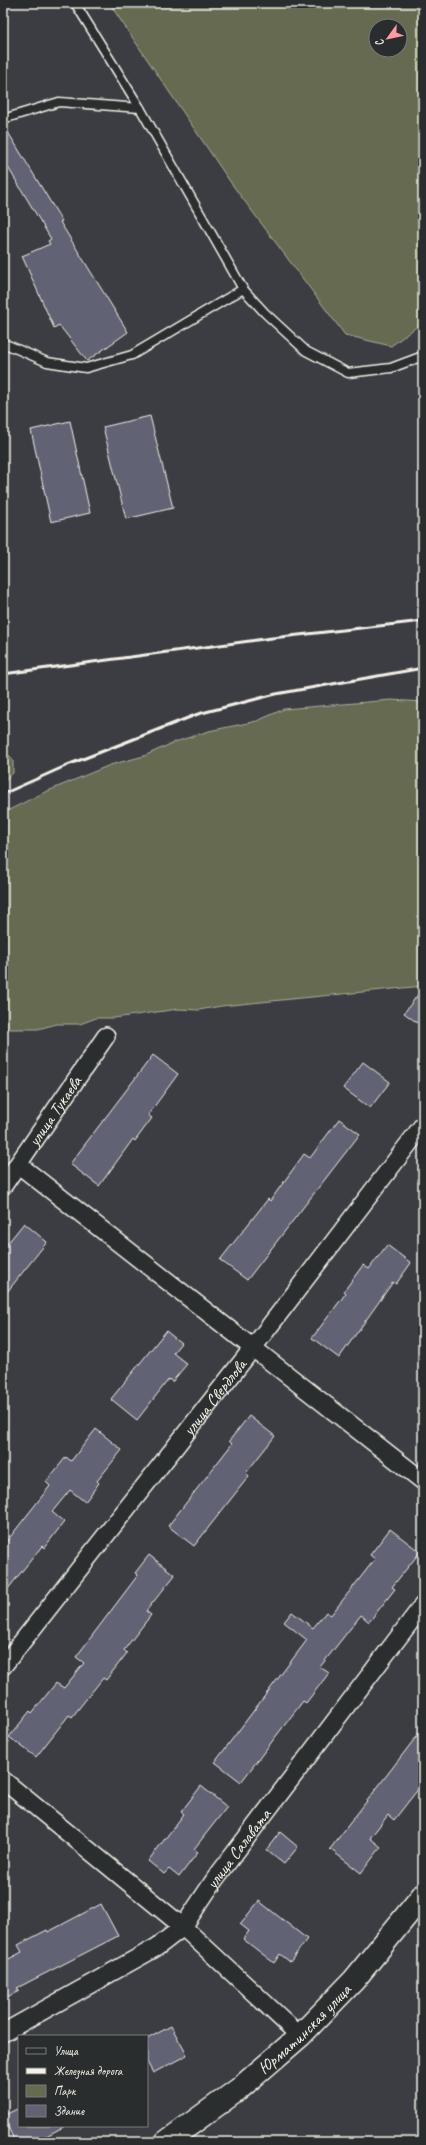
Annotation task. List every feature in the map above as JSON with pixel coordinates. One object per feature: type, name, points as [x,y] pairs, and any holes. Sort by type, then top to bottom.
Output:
[{"type":"main road","name":"Юрматинская улица","points":[[166,2142],[239,2089],[300,2036],[354,1980],[423,1895]]},
{"type":"street","name":"улица Тукаева","points":[[3,1186],[19,1165],[106,1036]]},
{"type":"street","name":"улица Свердлова","points":[[3,1666],[252,1348],[423,1125]]},
{"type":"street","points":[[19,1165],[423,1481]]},
{"type":"street","name":"улица Салавата","points":[[3,2033],[157,1947],[183,1927],[215,1879],[423,1605]]},
{"type":"street","points":[[3,1780],[183,1927],[300,2036]]},
{"type":"lane","points":[[75,3],[140,108],[243,289],[265,313],[306,351],[348,373],[391,368],[423,356]]},
{"type":"lane","points":[[3,119],[59,102],[140,108]]},
{"type":"lane","points":[[3,343],[47,362],[86,368],[132,355],[243,289]]},
{"type":"green space","points":[[109,3],[423,3],[423,322],[391,346],[345,335],[231,183]]},
{"type":"green space","points":[[391,700],[423,702],[423,986],[221,1006],[199,1010],[178,1009],[114,1018],[96,1018],[80,1024],[57,1024],[38,1029],[3,1029],[3,813],[43,793],[110,765],[144,756],[175,742],[209,731],[257,721],[284,709]]},
{"type":"green space","points":[[3,755],[10,756],[13,761],[13,773],[3,783]]},
{"type":"building","points":[[3,124],[62,221],[60,222],[128,332],[87,361],[59,325],[54,328],[22,256],[50,244],[48,241],[51,239],[3,159]]},
{"type":"building","points":[[150,416],[173,508],[126,519],[103,427]]},
{"type":"building","points":[[70,421],[90,513],[51,522],[31,430]]},
{"type":"building","points":[[423,988],[423,1027],[404,1013]]},
{"type":"building","points":[[153,1055],[178,1074],[148,1115],[152,1118],[135,1141],[133,1139],[99,1186],[70,1164]]},
{"type":"building","points":[[363,1062],[390,1082],[370,1108],[343,1088]]},
{"type":"building","points":[[339,1119],[360,1134],[247,1280],[220,1260],[268,1199],[270,1201],[304,1154],[310,1158]]},
{"type":"building","points":[[24,1223],[47,1242],[3,1297],[3,1249]]},
{"type":"building","points":[[387,1245],[411,1263],[396,1284],[393,1282],[339,1358],[312,1338],[346,1293],[344,1291],[363,1265],[369,1269]]},
{"type":"building","points":[[166,1331],[181,1343],[173,1353],[187,1364],[172,1382],[169,1379],[137,1420],[111,1399]]},
{"type":"building","points":[[249,1416],[275,1436],[246,1473],[249,1476],[194,1546],[168,1526],[232,1444],[229,1441]]},
{"type":"building","points":[[96,1429],[122,1450],[97,1481],[99,1483],[85,1502],[70,1490],[52,1512],[64,1522],[44,1548],[42,1546],[3,1595],[3,1546],[50,1486],[46,1482],[66,1457],[71,1461]]},
{"type":"building","points":[[390,1529],[420,1552],[392,1587],[395,1589],[369,1622],[361,1615],[320,1667],[329,1673],[306,1703],[303,1701],[241,1782],[215,1762],[307,1640],[284,1622],[292,1612],[313,1628],[326,1612],[331,1615],[375,1559],[370,1555]]},
{"type":"building","points":[[149,1555],[175,1575],[146,1611],[151,1615],[124,1650],[127,1653],[106,1680],[103,1678],[72,1717],[69,1715],[36,1757],[9,1737],[30,1711],[32,1713],[56,1683],[64,1688],[84,1663],[76,1657],[138,1575],[135,1573]]},
{"type":"building","points":[[423,1728],[423,1783],[394,1820],[388,1815],[370,1838],[381,1847],[361,1873],[330,1849]]},
{"type":"building","points":[[201,1786],[227,1807],[194,1849],[198,1852],[179,1877],[169,1869],[164,1874],[148,1861],[184,1814],[181,1812]]},
{"type":"building","points":[[280,1832],[298,1847],[284,1864],[266,1850]]},
{"type":"building","points":[[259,1901],[307,1939],[290,1962],[280,1954],[274,1963],[243,1939],[249,1931],[240,1924]]},
{"type":"building","points":[[101,1904],[118,1936],[17,1988],[19,1991],[3,1999],[3,1962],[22,1952],[18,1945],[47,1930],[48,1932]]},
{"type":"building","points":[[171,2026],[187,2055],[153,2073],[148,2064],[148,2038]]},
{"type":"building","points":[[18,2108],[18,2127],[63,2127],[35,2142],[15,2142],[3,2116]]},
{"type":"railway","points":[[3,674],[272,638],[423,621]]},
{"type":"railway","points":[[3,794],[70,764],[198,714],[276,694],[423,668]]}]
